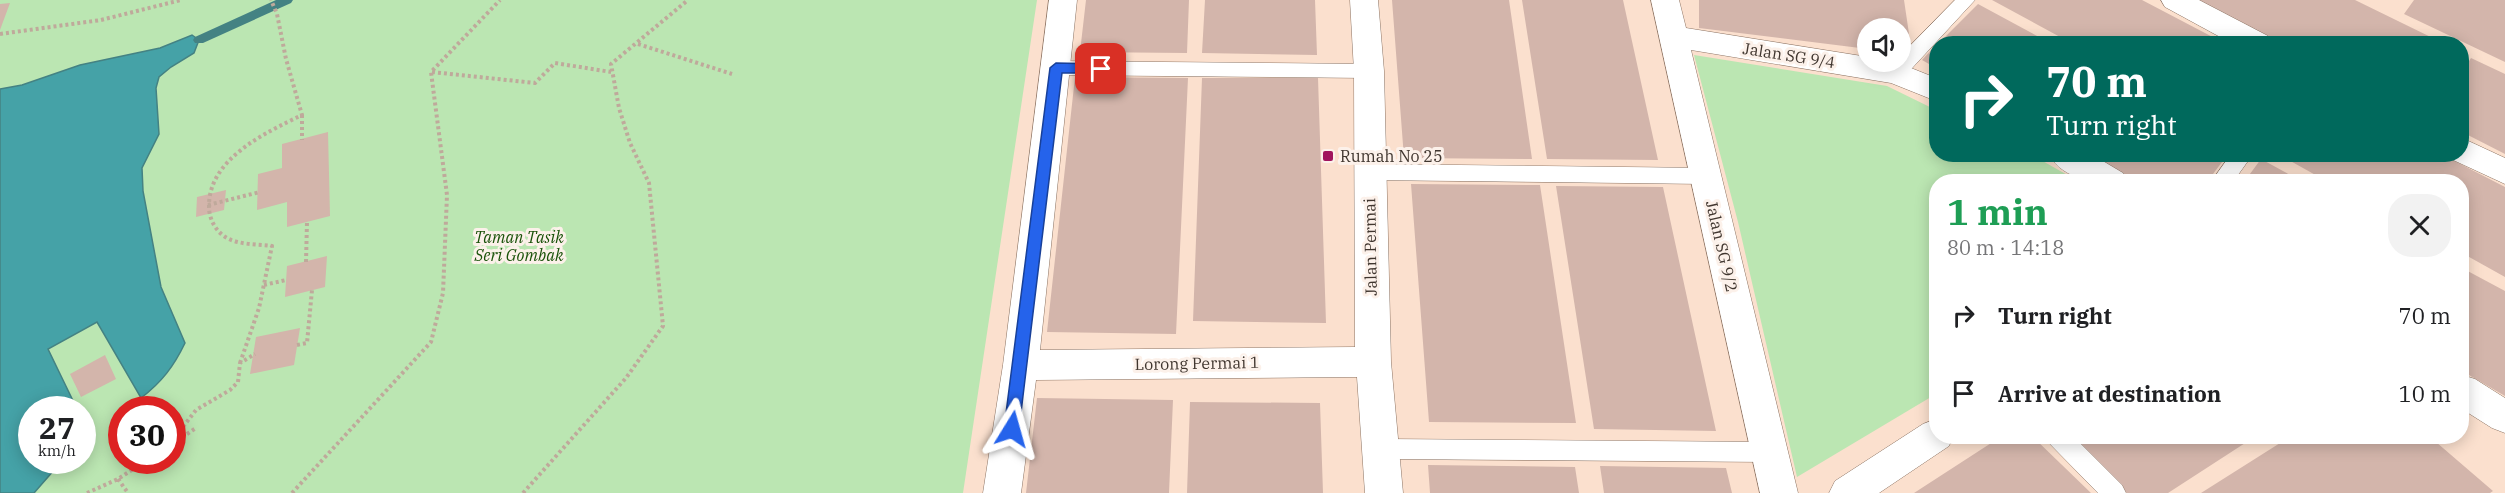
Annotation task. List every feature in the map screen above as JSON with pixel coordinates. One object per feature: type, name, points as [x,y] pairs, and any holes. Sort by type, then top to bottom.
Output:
[{"type":"street","points":[[1002,493],[1021,365],[1063,0]]},
{"type":"street","name":"Jalan Permai","points":[[1364,0],[1369,71],[1373,362],[1384,493]]},
{"type":"street","name":"Jalan SG 9/2","points":[[1665,0],[1779,493]]},
{"type":"street","points":[[2175,0],[2243,36]]},
{"type":"street","name":"Jalan SG 9/4","points":[[1674,37],[1857,66]]},
{"type":"street","name":"Jalan SG 9/4","points":[[1896,72],[1929,87]]},
{"type":"street","points":[[2469,154],[2505,172]]},
{"type":"street","points":[[2078,162],[2098,174]]},
{"type":"street","name":"Lorong Permai 1","points":[[1021,365],[1373,362]]},
{"type":"street","points":[[2469,394],[2505,417]]},
{"type":"street","points":[[1848,493],[1929,440]]},
{"type":"lane","points":[[1931,36],[1966,0]]},
{"type":"lane","points":[[1911,57],[1929,38]]},
{"type":"lane","points":[[1056,68],[1369,71]]},
{"type":"lane","points":[[2227,174],[2237,162]]},
{"type":"lane","points":[[1369,172],[1706,176]]},
{"type":"lane","points":[[2065,444],[2114,493]]},
{"type":"lane","points":[[1381,449],[1769,452]]},
{"type":"path","points":[[0,34],[101,20],[181,0]]},
{"type":"path","points":[[271,0],[278,10],[286,58],[300,99],[302,140]]},
{"type":"path","points":[[431,72],[500,0]]},
{"type":"path","points":[[523,493],[627,378],[663,326],[649,183],[630,143],[611,72],[611,64],[638,44],[688,0]]},
{"type":"path","points":[[638,44],[732,74]]},
{"type":"path","points":[[431,72],[536,83],[555,63],[611,72]]},
{"type":"path","points":[[292,493],[431,342],[444,293],[447,195],[431,72]]},
{"type":"path","points":[[186,423],[196,410],[230,390],[238,382],[240,363],[264,285],[272,246],[244,244],[225,237],[211,223],[208,205],[212,185],[225,165],[266,132],[302,115]]},
{"type":"path","points":[[208,205],[260,192]]},
{"type":"path","points":[[306,262],[307,222]]},
{"type":"path","points":[[264,285],[286,280]]},
{"type":"path","points":[[297,345],[307,343],[312,290]]},
{"type":"path","points":[[240,363],[255,354]]},
{"type":"path","points":[[186,434],[196,428]]},
{"type":"path","points":[[87,493],[126,474]]},
{"type":"path","points":[[118,479],[128,493]]},
{"type":"green space","name":"Taman Tasik Seri Gombak","points":[[0,0],[1037,0],[963,493],[0,493]]},
{"type":"green space","points":[[1694,55],[1887,86],[1929,107],[1929,162],[2044,162],[2066,174],[1929,174],[1929,398],[1797,477],[1738,222]]},
{"type":"water","points":[[192,35],[199,40],[194,53],[159,77],[156,88],[159,134],[142,168],[143,191],[161,287],[185,343],[167,373],[143,396],[140,396],[97,322],[48,349],[71,396],[18,396],[18,474],[51,474],[34,493],[0,493],[0,89],[22,85],[80,65],[160,48]]},
{"type":"building","points":[[1086,0],[1189,0],[1187,53],[1080,52]]},
{"type":"building","points":[[1205,0],[1315,0],[1317,55],[1202,53]]},
{"type":"building","points":[[1392,0],[1509,0],[1532,159],[1404,158]]},
{"type":"building","points":[[1522,0],[1623,0],[1658,160],[1547,159]]},
{"type":"building","points":[[1699,0],[1904,0],[1907,18],[1857,18],[1857,48],[1699,28]]},
{"type":"building","points":[[1992,0],[2142,0],[2211,36],[2058,36]]},
{"type":"building","points":[[2198,0],[2355,0],[2429,36],[2268,36]]},
{"type":"building","points":[[2414,0],[2505,0],[2505,62],[2469,45],[2469,36],[2450,36],[2404,14]]},
{"type":"building","points":[[10,3],[0,30],[0,4]]},
{"type":"building","points":[[1978,4],[2037,36],[1946,36]]},
{"type":"building","points":[[1929,52],[1929,64],[1922,60]]},
{"type":"building","points":[[2471,58],[2505,74],[2505,154],[2469,136],[2469,61]]},
{"type":"building","points":[[1075,77],[1188,78],[1176,334],[1047,332]]},
{"type":"building","points":[[1202,78],[1318,78],[1326,323],[1193,321]]},
{"type":"building","points":[[328,132],[330,216],[287,227],[287,202],[257,210],[258,174],[282,168],[282,144]]},
{"type":"building","points":[[2101,162],[2222,162],[2213,174],[2122,174]]},
{"type":"building","points":[[2259,162],[2266,162],[2288,174],[2250,174]]},
{"type":"building","points":[[2292,162],[2457,162],[2505,187],[2505,277],[2469,257],[2469,174],[2314,174]]},
{"type":"building","points":[[1411,184],[1540,185],[1576,423],[1429,422]]},
{"type":"building","points":[[1556,186],[1663,187],[1716,431],[1594,429]]},
{"type":"building","points":[[226,190],[224,210],[196,217],[197,197]]},
{"type":"building","points":[[327,256],[325,287],[285,297],[287,266]]},
{"type":"building","points":[[2469,272],[2505,291],[2505,396],[2469,375]]},
{"type":"building","points":[[300,328],[294,365],[250,374],[256,337]]},
{"type":"building","points":[[105,355],[116,379],[81,396],[70,374]]},
{"type":"building","points":[[1037,398],[1173,400],[1169,493],[1026,493]]},
{"type":"building","points":[[1190,402],[1320,403],[1323,493],[1187,493]]},
{"type":"building","points":[[1990,444],[2040,444],[2091,493],[1914,493]]},
{"type":"building","points":[[2077,444],[2244,444],[2168,493],[2127,493]]},
{"type":"building","points":[[2278,444],[2438,444],[2493,491],[2490,493],[2201,493]]},
{"type":"building","points":[[1428,465],[1575,467],[1579,493],[1430,493]]},
{"type":"building","points":[[1600,466],[1726,468],[1732,493],[1604,493]]},
{"type":"waterway","points":[[199,40],[287,0]]},
{"type":"place","name":"Rumah No 25","points":[[1328,156]]},
{"type":"route","points":[[1012,429],[1056,68],[1101,69]]}]
